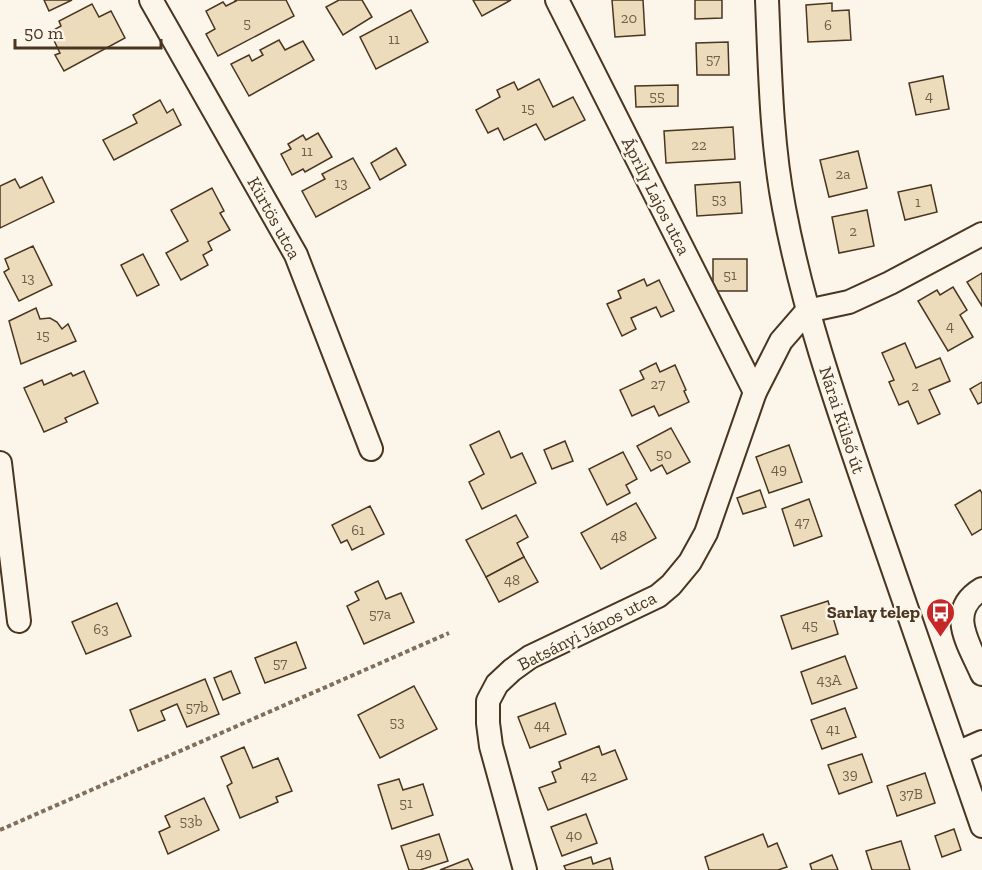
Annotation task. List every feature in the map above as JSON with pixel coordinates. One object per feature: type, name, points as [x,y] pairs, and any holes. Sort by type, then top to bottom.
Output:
[{"type":"street","name":"Kürtös utca","points":[[151,0],[296,255],[371,449]]},
{"type":"street","name":"Áprily Lajos utca","points":[[557,0],[755,392]]},
{"type":"street","name":"Nárai Külső út","points":[[767,0],[777,166],[792,249],[807,311],[837,406],[982,826]]},
{"type":"street","points":[[807,311],[849,302],[982,234]]},
{"type":"street","name":"Batsányi János utca","points":[[525,870],[491,746],[488,723],[489,701],[497,684],[530,657],[657,597],[671,585],[690,562],[706,534],[755,392],[781,341],[807,311]]},
{"type":"street","points":[[0,463],[19,621]]},
{"type":"street","points":[[977,592],[963,607],[962,622],[965,636],[982,674]]},
{"type":"street","points":[[957,753],[982,742]]},
{"type":"path","points":[[0,830],[448,633]]},
{"type":"building","points":[[44,0],[72,0],[49,11]]},
{"type":"building","points":[[235,0],[286,0],[294,16],[218,56],[206,34],[215,29],[206,11],[223,2],[226,6]]},
{"type":"building","points":[[339,0],[362,0],[372,17],[343,35],[326,7]]},
{"type":"building","points":[[473,0],[511,0],[482,16]]},
{"type":"building","points":[[612,0],[643,0],[645,35],[615,37]]},
{"type":"building","points":[[695,0],[722,0],[722,18],[695,19]]},
{"type":"building","points":[[832,3],[832,11],[849,10],[851,40],[808,42],[806,5]]},
{"type":"building","points":[[92,4],[99,17],[111,11],[125,38],[64,71],[55,55],[60,53],[50,32],[61,26],[59,21]]},
{"type":"building","points":[[411,10],[428,42],[376,69],[360,37]]},
{"type":"building","points":[[279,40],[285,50],[303,41],[314,60],[249,96],[231,64],[249,55],[252,61],[263,55],[260,50]]},
{"type":"building","points":[[728,42],[729,75],[697,75],[696,43]]},
{"type":"building","points":[[943,76],[949,109],[916,115],[909,83]]},
{"type":"building","points":[[539,79],[553,107],[573,97],[585,120],[545,140],[536,124],[504,140],[498,128],[488,133],[476,110],[500,97],[497,90],[514,82],[518,90]]},
{"type":"building","points":[[678,85],[678,106],[636,107],[635,86]]},
{"type":"building","points":[[160,100],[167,113],[173,109],[181,125],[114,160],[103,140],[137,123],[133,115]]},
{"type":"building","points":[[733,127],[735,159],[666,163],[664,131]]},
{"type":"building","points":[[318,133],[332,157],[305,172],[303,169],[292,175],[281,154],[291,149],[288,144],[303,135],[306,140]]},
{"type":"building","points":[[396,148],[406,165],[380,180],[371,163]]},
{"type":"building","points":[[858,151],[867,188],[829,197],[820,160]]},
{"type":"building","points":[[353,158],[370,188],[316,217],[302,191],[325,179],[322,174]]},
{"type":"building","points":[[42,177],[54,202],[0,228],[0,186],[15,179],[20,188]]},
{"type":"building","points":[[740,182],[742,213],[697,216],[695,185]]},
{"type":"building","points":[[931,185],[937,212],[905,220],[898,192]]},
{"type":"building","points":[[212,188],[224,211],[220,213],[230,230],[208,242],[212,250],[203,255],[208,265],[181,280],[166,253],[188,241],[171,210]]},
{"type":"building","points":[[867,210],[874,246],[839,253],[832,217]]},
{"type":"building","points":[[33,246],[52,285],[19,301],[4,272],[9,269],[5,259]]},
{"type":"building","points":[[143,254],[159,285],[137,296],[121,265]]},
{"type":"building","points":[[713,259],[747,259],[747,291],[713,291]]},
{"type":"building","points":[[982,273],[982,306],[967,282]]},
{"type":"building","points":[[644,279],[647,286],[659,280],[674,311],[661,317],[656,307],[631,318],[636,329],[622,336],[607,304],[621,298],[618,291]]},
{"type":"building","points":[[953,287],[967,310],[960,315],[973,337],[948,351],[918,301],[937,290],[940,295]]},
{"type":"building","points":[[36,308],[40,319],[50,318],[62,329],[68,324],[76,341],[21,364],[9,321]]},
{"type":"building","points":[[905,343],[916,368],[940,358],[950,381],[929,390],[940,414],[918,424],[908,401],[899,405],[889,382],[894,380],[882,353]]},
{"type":"building","points":[[656,363],[660,372],[675,365],[689,402],[659,416],[654,406],[632,416],[620,390],[644,379],[640,371]]},
{"type":"building","points":[[84,371],[98,403],[65,418],[67,422],[44,432],[24,388],[42,380],[44,385],[71,373],[73,376]]},
{"type":"building","points":[[982,382],[982,402],[978,404],[970,389]]},
{"type":"building","points":[[671,428],[690,462],[667,474],[662,465],[651,471],[637,446]]},
{"type":"building","points":[[499,431],[511,458],[522,453],[536,483],[482,509],[469,482],[484,474],[470,445]]},
{"type":"building","points":[[565,441],[573,461],[552,469],[544,450]]},
{"type":"building","points":[[789,445],[802,482],[769,493],[756,457]]},
{"type":"building","points":[[623,452],[637,479],[626,485],[630,493],[607,505],[589,469]]},
{"type":"building","points":[[760,490],[766,507],[743,514],[737,498]]},
{"type":"building","points":[[980,490],[982,493],[982,529],[972,535],[955,505]]},
{"type":"building","points":[[809,499],[822,536],[794,546],[782,509]]},
{"type":"building","points":[[636,503],[656,538],[601,569],[581,533]]},
{"type":"building","points":[[370,506],[384,534],[352,550],[347,540],[341,543],[332,525]]},
{"type":"building","points":[[516,515],[528,537],[517,543],[524,557],[486,577],[466,540]]},
{"type":"building","points":[[524,557],[538,582],[499,602],[486,577]]},
{"type":"building","points":[[378,581],[386,599],[401,593],[414,622],[364,644],[347,606],[359,600],[355,592]]},
{"type":"building","points":[[828,601],[838,634],[792,649],[781,616]]},
{"type":"building","points":[[117,603],[131,636],[86,654],[72,622]]},
{"type":"building","points":[[296,642],[306,668],[265,683],[255,658]]},
{"type":"building","points":[[845,656],[857,688],[812,704],[801,672]]},
{"type":"building","points":[[231,671],[240,693],[223,700],[214,678]]},
{"type":"building","points":[[205,679],[219,714],[187,727],[177,704],[161,711],[165,720],[138,731],[130,710]]},
{"type":"building","points":[[414,686],[437,729],[380,758],[358,715]]},
{"type":"building","points":[[555,703],[566,734],[530,748],[518,717]]},
{"type":"building","points":[[845,708],[856,737],[822,749],[811,720]]},
{"type":"building","points":[[599,746],[602,755],[615,750],[627,779],[548,810],[539,788],[556,782],[552,772],[561,768],[559,762]]},
{"type":"building","points":[[244,747],[253,768],[278,758],[292,791],[276,797],[278,802],[240,818],[227,786],[232,783],[221,757]]},
{"type":"building","points":[[862,754],[872,782],[839,794],[828,765]]},
{"type":"building","points":[[925,773],[935,803],[897,816],[887,786]]},
{"type":"building","points":[[399,779],[403,790],[423,784],[433,815],[392,829],[378,785]]},
{"type":"building","points":[[204,798],[219,830],[168,854],[159,832],[170,827],[165,816]]},
{"type":"building","points":[[586,814],[597,843],[562,856],[551,827]]},
{"type":"building","points":[[954,829],[961,850],[942,857],[935,836]]},
{"type":"building","points":[[439,834],[448,861],[420,870],[409,870],[401,846]]},
{"type":"building","points":[[763,834],[768,847],[777,843],[787,867],[778,870],[709,870],[705,857]]},
{"type":"building","points":[[901,841],[910,870],[872,870],[866,851]]},
{"type":"building","points":[[832,855],[838,870],[812,870],[810,864]]},
{"type":"building","points":[[591,857],[593,864],[610,858],[613,870],[566,870],[564,866]]},
{"type":"building","points":[[468,859],[473,870],[440,870]]},
{"type":"place","name":"Sarlay telep","points":[[941,638]]}]
